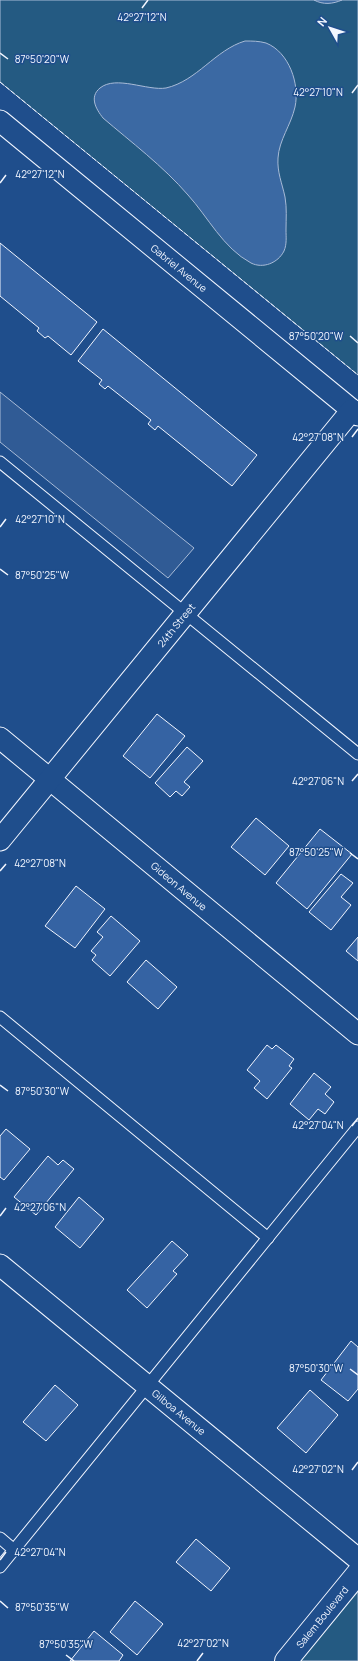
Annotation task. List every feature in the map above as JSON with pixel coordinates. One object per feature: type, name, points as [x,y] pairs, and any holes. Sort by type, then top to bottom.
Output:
[{"type":"street","name":"Gabriel Avenue","points":[[0,121],[355,413]]},
{"type":"street","name":"24th Street","points":[[0,840],[186,613],[355,413]]},
{"type":"street","name":"Gideon Avenue","points":[[0,738],[358,1034]]},
{"type":"street","name":"Gilboa Avenue","points":[[0,1265],[358,1559]]},
{"type":"street","name":"Salem Boulevard","points":[[286,1661],[358,1573]]},
{"type":"lane","points":[[0,462],[358,754]]},
{"type":"lane","points":[[0,1017],[268,1238]]},
{"type":"lane","points":[[0,1567],[358,1127]]},
{"type":"lane","points":[[0,1538],[14,1550]]},
{"type":"shaded area","points":[[0,0],[358,0],[358,375],[0,82]]},
{"type":"shaded area","points":[[314,0],[342,0],[321,3]]},
{"type":"shaded area","points":[[245,41],[258,41],[274,47],[287,61],[296,89],[295,107],[279,151],[278,158],[279,173],[286,205],[286,246],[278,259],[265,265],[256,265],[251,263],[232,249],[216,232],[178,184],[147,155],[103,118],[96,107],[94,99],[100,88],[107,84],[123,83],[166,88],[177,84],[197,72],[224,51]]},
{"type":"shaded area","points":[[0,392],[194,548],[168,578],[0,442]]},
{"type":"shaded area","points":[[358,1574],[358,1661],[287,1661]]},
{"type":"building","points":[[0,243],[97,322],[71,355],[48,336],[45,338],[37,331],[39,328],[0,296]]},
{"type":"building","points":[[103,329],[257,455],[232,486],[158,426],[155,430],[148,424],[151,420],[108,386],[105,389],[99,384],[102,380],[78,361]]},
{"type":"building","points":[[157,714],[185,736],[150,778],[123,756]]},
{"type":"building","points":[[187,747],[203,761],[184,782],[190,787],[182,796],[176,791],[170,797],[155,783]]},
{"type":"building","points":[[256,818],[289,846],[265,875],[231,847]]},
{"type":"building","points":[[320,829],[352,854],[307,909],[276,883]]},
{"type":"building","points":[[341,874],[353,883],[341,897],[351,905],[331,930],[309,912]]},
{"type":"building","points":[[76,886],[105,909],[75,948],[45,926]]},
{"type":"building","points":[[111,916],[140,941],[110,976],[92,960],[96,955],[91,951],[103,937],[97,932]]},
{"type":"building","points":[[358,937],[358,961],[346,951]]},
{"type":"building","points":[[146,960],[177,987],[158,1009],[127,982]]},
{"type":"building","points":[[267,1045],[272,1049],[276,1045],[294,1059],[289,1066],[292,1068],[267,1099],[254,1088],[260,1081],[247,1070]]},
{"type":"building","points":[[314,1073],[331,1087],[325,1094],[334,1102],[325,1114],[318,1109],[309,1120],[290,1104]]},
{"type":"building","points":[[6,1129],[30,1149],[4,1180],[0,1177],[0,1136]]},
{"type":"building","points":[[48,1156],[58,1165],[63,1160],[74,1169],[36,1215],[14,1197]]},
{"type":"building","points":[[79,1197],[104,1219],[80,1248],[55,1227]]},
{"type":"building","points":[[172,1241],[188,1255],[173,1271],[177,1274],[147,1308],[127,1290]]},
{"type":"building","points":[[351,1341],[358,1347],[358,1389],[348,1401],[321,1380]]},
{"type":"building","points":[[55,1385],[78,1405],[46,1441],[23,1422]]},
{"type":"building","points":[[310,1390],[338,1415],[306,1453],[277,1428]]},
{"type":"building","points":[[196,1539],[230,1568],[211,1591],[176,1562]]},
{"type":"building","points":[[135,1601],[163,1624],[137,1655],[110,1632]]},
{"type":"building","points":[[94,1631],[123,1655],[119,1661],[70,1661]]},
{"type":"fence","points":[[0,82],[358,375]]}]
